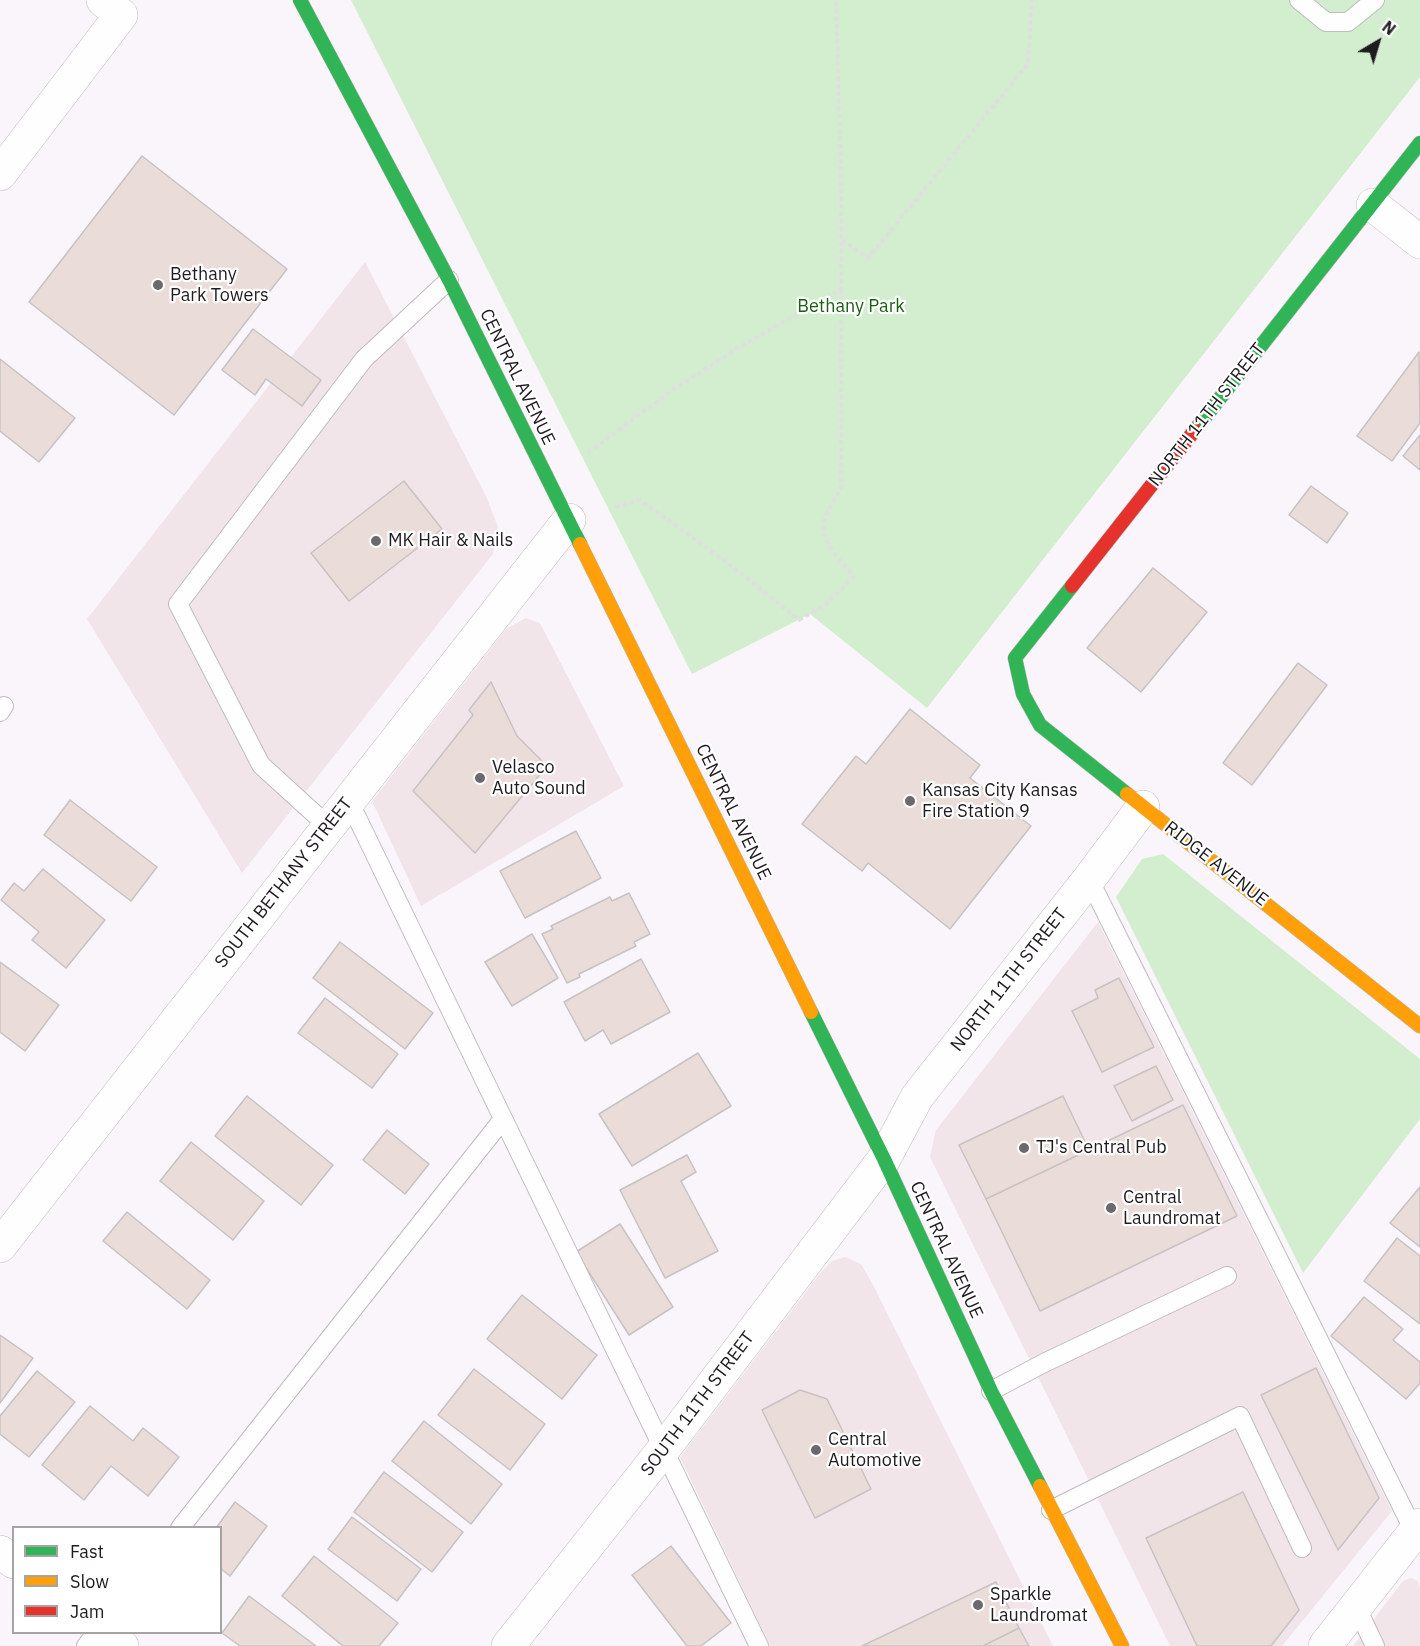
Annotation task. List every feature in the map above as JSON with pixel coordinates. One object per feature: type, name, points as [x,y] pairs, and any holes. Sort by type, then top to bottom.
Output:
[{"type":"main road","name":"CENTRAL AVENUE","points":[[300,0],[449,280],[569,520],[884,1159],[991,1391],[1122,1646]]},
{"type":"main road","name":"NORTH 11TH STREET","points":[[1023,694],[1015,658],[1420,143]]},
{"type":"main road","name":"RIDGE AVENUE","points":[[1023,694],[1040,725],[1420,1026]]},
{"type":"street","points":[[0,174],[112,7]]},
{"type":"street","points":[[1373,205],[1420,242]]},
{"type":"street","name":"SOUTH BETHANY STREET","points":[[0,1246],[569,520]]},
{"type":"street","name":"NORTH 11TH STREET","points":[[884,1159],[916,1097],[1089,879],[1143,807]]},
{"type":"street","name":"SOUTH 11TH STREET","points":[[508,1646],[663,1450],[884,1159]]},
{"type":"street","points":[[1325,1646],[1418,1534]]},
{"type":"street","points":[[107,1634],[122,1646]]},
{"type":"lane","points":[[1299,0],[1326,22],[1348,22],[1375,0]]},
{"type":"lane","points":[[329,827],[261,765],[178,604],[364,359],[449,280]]},
{"type":"lane","points":[[349,801],[759,1646]]},
{"type":"lane","points":[[1089,879],[1418,1534]]},
{"type":"lane","points":[[181,1526],[503,1119]]},
{"type":"lane","points":[[991,1391],[1044,1363],[1227,1276]]},
{"type":"lane","points":[[1051,1510],[1240,1416],[1302,1548]]},
{"type":"lane","points":[[1356,1606],[1375,1646]]},
{"type":"lane","points":[[86,1646],[95,1634]]},
{"type":"path","points":[[615,507],[640,500],[725,561],[799,620],[825,605],[854,577],[833,552],[823,533],[825,517],[841,488],[842,172],[836,0]]},
{"type":"path","points":[[841,240],[868,258],[1029,64],[1032,0]]},
{"type":"path","points":[[588,453],[683,383],[841,289]]},
{"type":"shaded area","points":[[365,262],[486,496],[498,527],[493,554],[242,873],[87,619]]},
{"type":"shaded area","points":[[526,618],[540,623],[624,786],[421,906],[372,801],[506,629]]},
{"type":"shaded area","points":[[1098,922],[1392,1511],[1282,1646],[1170,1646],[930,1157],[936,1130]]},
{"type":"shaded area","points":[[845,1257],[861,1264],[872,1283],[1053,1646],[770,1646],[680,1457],[821,1272],[832,1261]]},
{"type":"shaded area","points":[[1410,1578],[1417,1580],[1420,1587],[1420,1646],[1353,1646],[1403,1581]]},
{"type":"green space","name":"Bethany Park","points":[[351,0],[1420,0],[1420,77],[927,708],[810,614],[692,674]]},
{"type":"green space","points":[[1163,854],[1420,1059],[1420,1119],[1303,1273],[1116,897],[1142,859]]},
{"type":"building","name":"Bethany Park Towers","points":[[142,156],[287,269],[174,415],[29,302]]},
{"type":"building","points":[[253,329],[321,380],[302,406],[266,379],[255,395],[222,370]]},
{"type":"building","points":[[1419,352],[1420,423],[1392,461],[1357,436]]},
{"type":"building","points":[[0,359],[75,418],[39,462],[0,431]]},
{"type":"building","points":[[1420,435],[1420,470],[1403,456]]},
{"type":"building","name":"MK Hair & Nails","points":[[404,481],[442,529],[349,601],[311,553]]},
{"type":"building","points":[[1311,486],[1348,513],[1327,543],[1289,515]]},
{"type":"building","points":[[1153,568],[1207,612],[1141,692],[1087,648]]},
{"type":"building","points":[[1298,663],[1327,685],[1252,785],[1223,763]]},
{"type":"building","name":"Velasco Auto Sound","points":[[491,682],[517,736],[547,766],[475,853],[413,791],[473,715],[469,710]]},
{"type":"building","name":"Kansas City Kansas Fire Station 9","points":[[910,709],[980,765],[970,778],[1031,826],[950,929],[868,863],[862,871],[802,824],[856,756],[866,764]]},
{"type":"building","points":[[70,800],[157,867],[131,901],[44,835]]},
{"type":"building","points":[[576,831],[601,878],[525,918],[500,871]]},
{"type":"building","points":[[43,869],[105,920],[66,968],[32,940],[39,932],[1,900],[14,883],[24,891]]},
{"type":"building","points":[[629,893],[650,934],[634,942],[636,946],[579,974],[580,977],[567,983],[542,934],[553,929],[551,926],[610,897],[612,901]]},
{"type":"building","points":[[532,934],[558,978],[512,1006],[485,962]]},
{"type":"building","points":[[340,942],[433,1013],[405,1049],[313,978]]},
{"type":"building","points":[[641,959],[670,1012],[611,1044],[603,1030],[585,1041],[564,1002]]},
{"type":"building","points":[[0,962],[59,1005],[25,1051],[0,1032]]},
{"type":"building","points":[[1119,978],[1154,1047],[1102,1072],[1072,1011],[1098,998],[1095,990]]},
{"type":"building","points":[[325,998],[398,1054],[372,1088],[298,1033]]},
{"type":"building","points":[[698,1053],[731,1106],[632,1166],[599,1114]]},
{"type":"building","points":[[1156,1066],[1173,1100],[1132,1121],[1114,1086]]},
{"type":"building","points":[[247,1096],[333,1165],[301,1205],[215,1136]]},
{"type":"building","name":"TJ's Central Pub","points":[[1063,1096],[1089,1150],[986,1199],[959,1145]]},
{"type":"building","name":"Central Laundromat","points":[[1183,1105],[1237,1216],[1040,1311],[986,1199]]},
{"type":"building","points":[[387,1130],[429,1164],[405,1194],[363,1160]]},
{"type":"building","points":[[191,1142],[264,1201],[233,1240],[160,1181]]},
{"type":"building","points":[[687,1155],[696,1172],[681,1181],[718,1251],[665,1278],[620,1190]]},
{"type":"building","points":[[1420,1187],[1420,1247],[1390,1223]]},
{"type":"building","points":[[127,1212],[210,1280],[187,1309],[103,1241]]},
{"type":"building","points":[[620,1224],[673,1307],[629,1335],[576,1252]]},
{"type":"building","points":[[1397,1238],[1420,1256],[1420,1324],[1364,1281]]},
{"type":"building","points":[[522,1295],[597,1355],[562,1399],[487,1339]]},
{"type":"building","points":[[1364,1297],[1403,1329],[1393,1340],[1420,1362],[1420,1383],[1406,1399],[1331,1336]]},
{"type":"building","points":[[0,1335],[33,1358],[0,1403]]},
{"type":"building","points":[[1316,1368],[1379,1498],[1338,1550],[1261,1395]]},
{"type":"building","points":[[474,1369],[545,1424],[510,1470],[438,1415]]},
{"type":"building","points":[[37,1371],[75,1402],[29,1457],[0,1434],[0,1416]]},
{"type":"building","name":"Central Automotive","points":[[800,1390],[827,1399],[871,1489],[815,1518],[762,1410]]},
{"type":"building","points":[[90,1406],[133,1441],[143,1428],[179,1457],[148,1496],[111,1466],[84,1500],[42,1465]]},
{"type":"building","points":[[424,1421],[502,1484],[471,1524],[392,1461]]},
{"type":"building","points":[[384,1472],[463,1532],[432,1572],[354,1512]]},
{"type":"building","points":[[1243,1492],[1299,1610],[1271,1646],[1197,1646],[1146,1538]]},
{"type":"building","points":[[235,1502],[267,1526],[230,1576],[222,1570],[222,1526],[217,1526]]},
{"type":"building","points":[[352,1517],[421,1569],[397,1601],[328,1549]]},
{"type":"building","points":[[671,1546],[731,1623],[701,1646],[687,1646],[632,1575]]},
{"type":"building","points":[[314,1556],[398,1623],[379,1646],[343,1646],[282,1596]]},
{"type":"building","name":"Sparkle Laundromat","points":[[996,1582],[1019,1628],[983,1646],[862,1646]]},
{"type":"building","points":[[249,1596],[316,1646],[240,1646],[222,1633]]},
{"type":"building","points":[[1019,1628],[1029,1646],[983,1646]]},
{"type":"traffic: fast","points":[[300,0],[449,280],[580,544]]},
{"type":"traffic: fast","points":[[1195,430],[1420,143]]},
{"type":"traffic: fast","points":[[1072,586],[1015,658],[1023,694],[1040,725],[1127,794]]},
{"type":"traffic: fast","points":[[811,1012],[884,1159],[991,1391],[1040,1486]]},
{"type":"traffic: slow","points":[[580,544],[811,1012]]},
{"type":"traffic: slow","points":[[1127,794],[1420,1026]]},
{"type":"traffic: slow","points":[[1040,1486],[1122,1646]]},
{"type":"traffic: jam","points":[[1072,586],[1195,430]]},
{"type":"place","name":"Bethany Park Towers","points":[[158,285]]},
{"type":"place","name":"MK Hair & Nails","points":[[376,541]]},
{"type":"place","name":"Velasco Auto Sound","points":[[480,778]]},
{"type":"place","name":"Kansas City Kansas Fire Station 9","points":[[910,801]]},
{"type":"place","name":"TJ's Central Pub","points":[[1024,1148]]},
{"type":"place","name":"Central Laundromat","points":[[1111,1208]]},
{"type":"place","name":"Central Automotive","points":[[816,1450]]},
{"type":"place","name":"Sparkle Laundromat","points":[[978,1605]]}]
